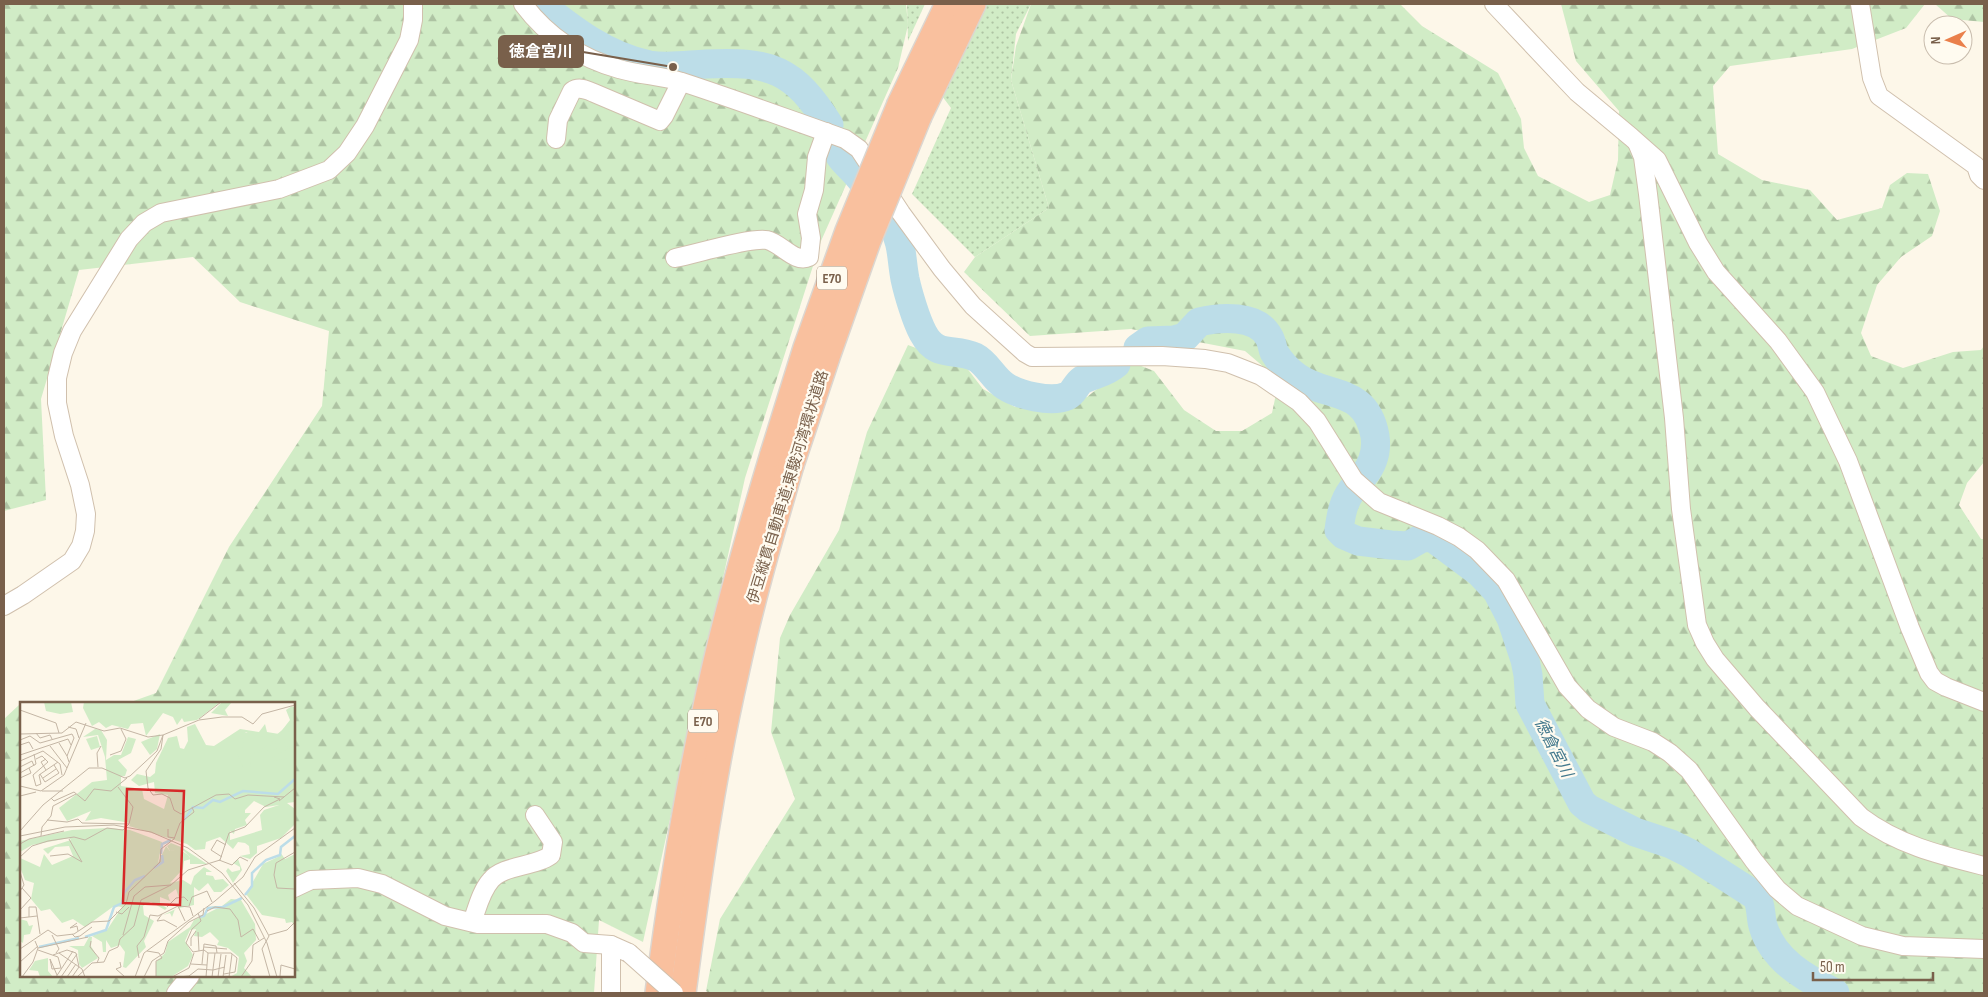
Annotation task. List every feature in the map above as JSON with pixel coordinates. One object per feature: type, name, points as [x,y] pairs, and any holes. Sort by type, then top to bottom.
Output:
[{"type":"highway","name":"伊豆縦貫自動車道;東駿河湾環状道路","points":[[909,110],[948,4]]},
{"type":"highway","name":"伊豆縦貫自動車道;東駿河湾環状道路","points":[[683,993],[694,907],[711,804],[736,672],[762,567],[782,459],[806,348],[848,231],[909,110],[974,4]]},
{"type":"highway","name":"伊豆縦貫自動車道;東駿河湾環状道路","points":[[658,993],[670,903],[694,762],[715,666],[742,559],[782,459]]},
{"type":"street","points":[[4,606],[72,561],[81,546],[86,530],[86,514],[80,485],[64,436],[57,403],[57,378],[63,353],[72,331],[129,239],[144,223],[161,213],[278,188],[329,170],[347,153],[365,126],[409,40],[413,20],[413,4]]},
{"type":"street","points":[[523,4],[545,29],[562,43],[592,59],[620,69],[681,82],[845,139],[859,149],[901,213],[942,269],[973,306],[1025,353],[1032,357],[1162,356],[1205,359],[1228,363],[1261,376],[1299,402],[1317,421],[1354,480],[1379,502],[1438,526],[1478,550],[1506,580],[1568,686],[1583,704],[1614,727],[1653,742],[1670,753],[1689,770],[1777,890],[1797,906],[1862,936],[1903,946],[1984,949]]},
{"type":"street","points":[[1494,4],[1577,92],[1657,160],[1694,235],[1716,272],[1778,341],[1815,392],[1848,461],[1910,628],[1929,673],[1935,681],[1946,687],[1984,702]]},
{"type":"street","points":[[1860,4],[1872,78],[1879,96],[1976,166],[1979,175],[1984,180]]},
{"type":"street","points":[[556,139],[558,120],[574,89],[579,88],[594,92],[660,121],[681,82]]},
{"type":"street","points":[[675,258],[759,239],[775,242],[800,258],[806,259],[809,257],[811,238],[807,214],[814,190],[817,157],[826,132]]},
{"type":"street","points":[[1638,144],[1643,157],[1652,228],[1674,418],[1681,510],[1697,625],[1705,643],[1715,659],[1757,708],[1861,817],[1877,829],[1906,844],[1984,866]]},
{"type":"street","points":[[472,922],[482,894],[491,878],[506,870],[543,861],[552,855],[553,842],[535,814]]},
{"type":"street","points":[[295,888],[311,880],[358,878],[382,884],[445,916],[472,922],[548,924],[572,933],[584,942],[611,945],[629,953],[674,993]]},
{"type":"street","points":[[611,945],[611,993]]},
{"type":"street","points":[[176,993],[189,977]]},
{"type":"green space","points":[[4,4],[906,4],[908,25],[898,68],[821,241],[745,478],[643,942],[599,920],[594,993],[4,993],[4,719],[19,705],[20,977],[295,977],[295,702],[131,702],[156,693],[229,547],[322,406],[329,331],[240,302],[193,257],[79,270],[41,399],[46,500],[4,511]]},
{"type":"green space","points":[[907,4],[925,4],[908,41]]},
{"type":"green space","points":[[985,4],[1031,4],[1016,34],[1011,80],[1049,208],[975,257],[912,194],[951,108],[942,96]]},
{"type":"green space","points":[[1031,4],[1400,4],[1422,26],[1498,73],[1521,119],[1524,148],[1538,176],[1589,202],[1610,195],[1618,160],[1619,111],[1576,61],[1561,4],[1925,4],[1906,28],[1852,49],[1730,66],[1713,86],[1718,154],[1762,180],[1810,190],[1837,220],[1882,208],[1890,185],[1907,173],[1928,174],[1940,211],[1932,236],[1901,257],[1877,285],[1861,333],[1871,356],[1903,368],[1953,352],[1981,350],[1984,346],[1984,462],[1967,483],[1959,505],[1981,539],[1984,539],[1984,993],[709,993],[706,991],[720,919],[795,799],[771,732],[780,638],[790,615],[839,530],[867,432],[908,345],[966,367],[983,389],[1015,407],[1041,407],[1087,397],[1131,362],[1154,371],[1184,410],[1216,431],[1242,431],[1272,413],[1279,380],[1245,351],[1131,329],[1030,336],[964,272],[975,257],[1049,208],[1011,80],[1016,46]]},
{"type":"green space","points":[[1935,4],[1984,4],[1984,22],[1973,21],[1973,15],[1947,15]]},
{"type":"waterway","name":"徳倉宮川","points":[[540,4],[604,49],[633,61],[663,66],[748,64],[779,72],[804,91],[829,125]]},
{"type":"waterway","name":"徳倉宮川","points":[[836,148],[843,160],[872,194],[896,231],[910,299],[923,333],[934,346],[946,351],[975,357],[997,379],[1011,389],[1035,397],[1053,399],[1067,396],[1082,380],[1116,364]]},
{"type":"waterway","name":"徳倉宮川","points":[[1138,348],[1148,341],[1174,340],[1185,337],[1199,322],[1208,320],[1227,318],[1256,324],[1269,337],[1276,356],[1294,375],[1309,384],[1355,401],[1363,409],[1370,420],[1375,436],[1375,452],[1372,462],[1364,475]]},
{"type":"waterway","name":"徳倉宮川","points":[[1352,490],[1344,504],[1339,530],[1344,535],[1358,541],[1408,546],[1422,538],[1430,537],[1479,572],[1497,591],[1511,618],[1525,660],[1530,704],[1582,803],[1589,809],[1635,832],[1671,844],[1689,853],[1756,896],[1763,926],[1774,949],[1792,967],[1812,981],[1835,993]]},
{"type":"place","name":"徳倉宮川","points":[[673,67]]}]
